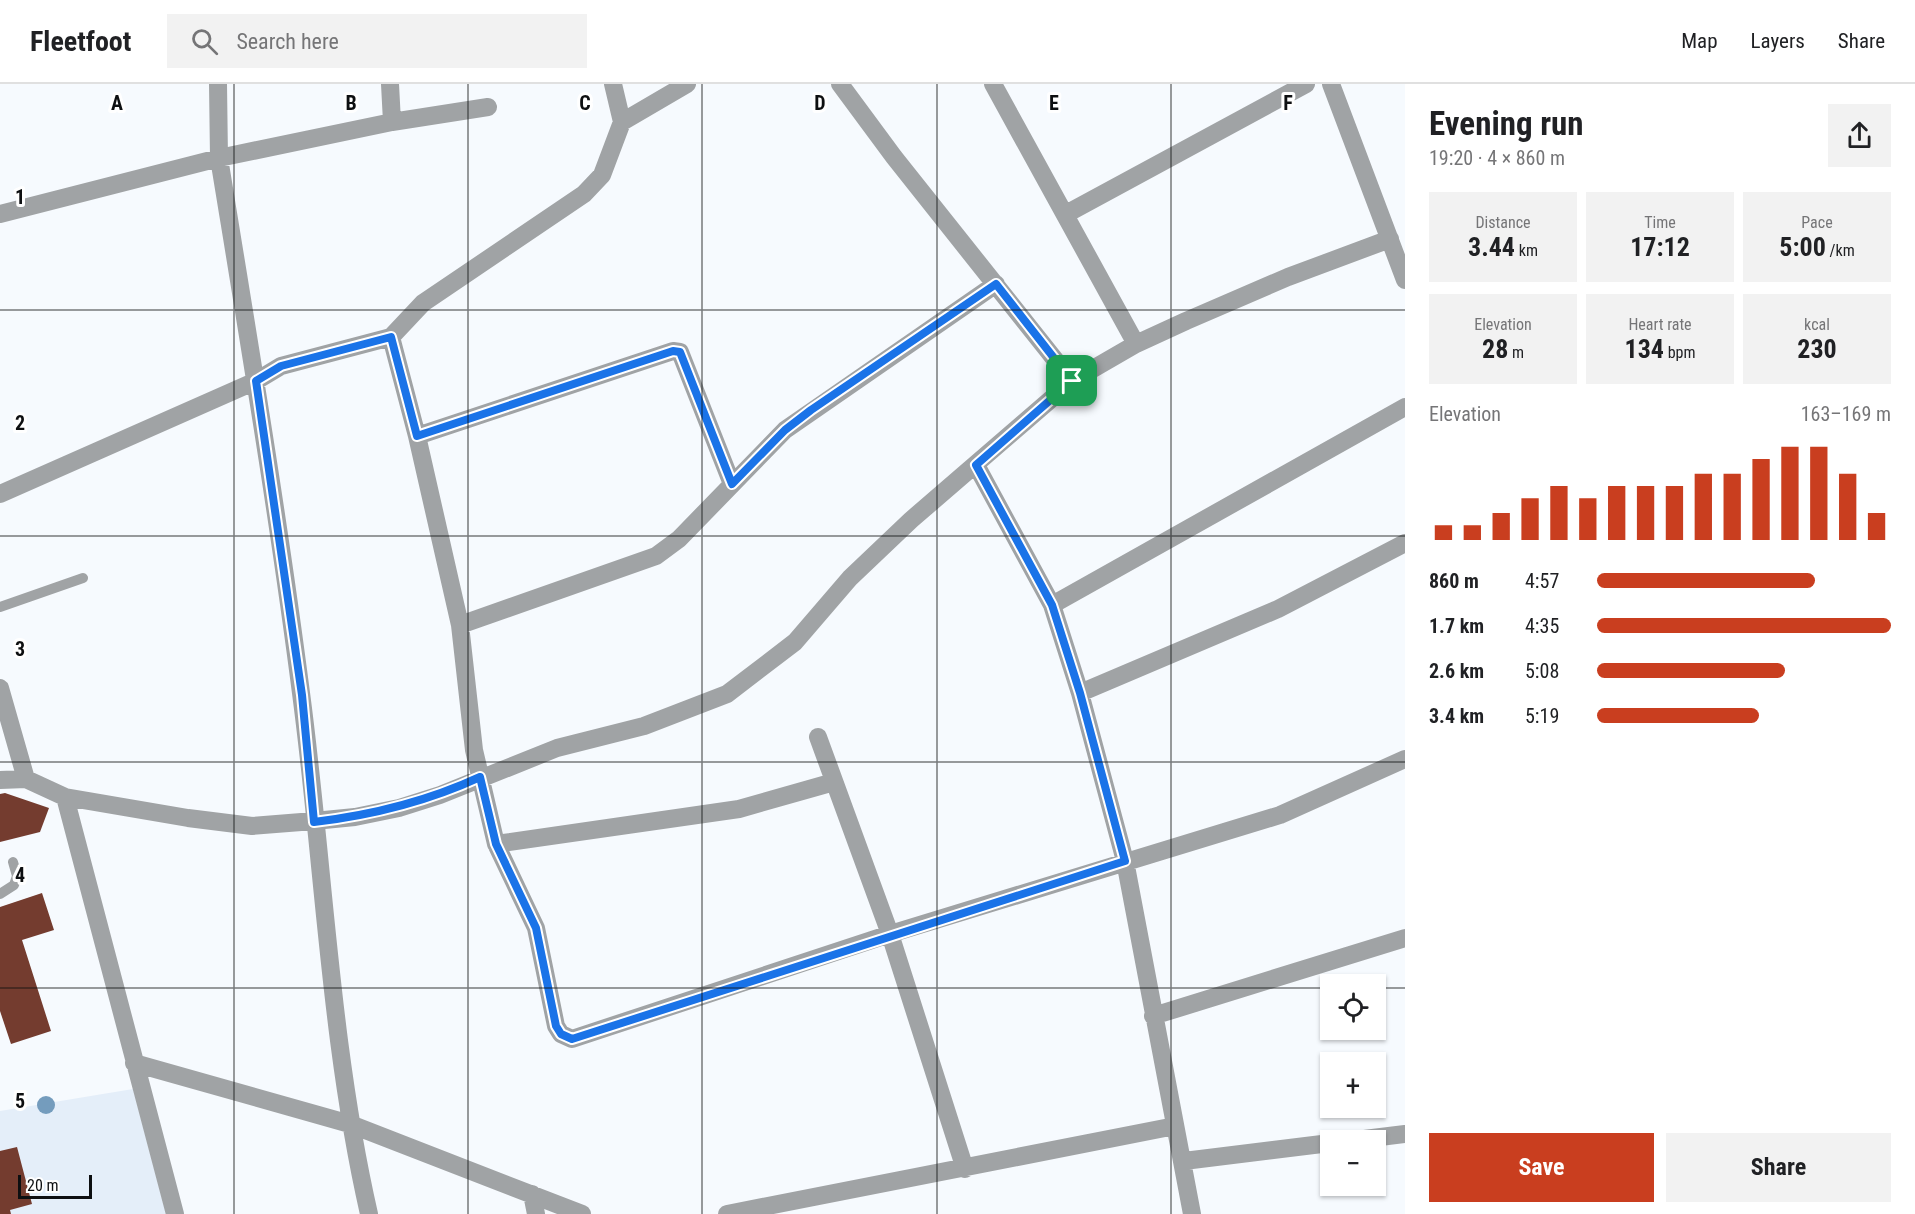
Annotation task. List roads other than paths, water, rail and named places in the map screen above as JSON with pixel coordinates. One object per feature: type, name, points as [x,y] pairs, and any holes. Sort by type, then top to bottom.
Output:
[{"type":"street","points":[[218,84],[219,158],[256,381],[302,695],[314,822],[350,1124],[369,1214]]},
{"type":"street","points":[[390,84],[392,123]]},
{"type":"street","points":[[0,494],[256,381],[281,366],[391,337],[423,303],[584,194],[602,174],[622,122],[613,84]]},
{"type":"street","points":[[622,122],[687,84]]},
{"type":"street","points":[[840,84],[894,157],[1072,381]]},
{"type":"street","points":[[993,84],[1136,344]]},
{"type":"street","points":[[1066,214],[1306,84]]},
{"type":"street","points":[[1331,84],[1405,280]]},
{"type":"street","points":[[0,214],[219,158],[392,123],[488,107]]},
{"type":"street","points":[[0,780],[26,779],[65,797],[188,818],[252,826],[314,822],[399,808],[440,795],[557,748],[644,726],[727,694],[795,642],[850,578],[1072,381],[1136,344],[1288,277],[1390,239]]},
{"type":"street","points":[[460,625],[656,556],[679,539],[785,430],[996,284]]},
{"type":"street","points":[[391,337],[417,436],[460,625],[474,750],[496,844],[536,928],[556,1026],[561,1034],[572,1039],[890,934],[1280,815],[1405,759]]},
{"type":"street","points":[[417,436],[673,351],[680,352],[732,484]]},
{"type":"street","points":[[1052,605],[1405,407]]},
{"type":"street","points":[[976,465],[1052,605],[1080,693],[1125,861],[1153,1016],[1184,1161],[1192,1214]]},
{"type":"street","points":[[1080,693],[1278,609],[1405,543]]},
{"type":"street","points":[[0,688],[26,779]]},
{"type":"street","points":[[818,737],[890,934],[965,1169]]},
{"type":"street","points":[[496,844],[739,809],[834,782]]},
{"type":"street","points":[[65,797],[175,1214]]},
{"type":"street","points":[[1153,1016],[1405,938]]},
{"type":"street","points":[[134,1064],[350,1124],[582,1214]]},
{"type":"street","points":[[728,1214],[1175,1126]]},
{"type":"street","points":[[1386,1136],[1405,1134]]},
{"type":"street","points":[[1184,1161],[1320,1144]]},
{"type":"street","points":[[532,1194],[536,1214]]},
{"type":"lane","points":[[0,607],[83,578]]},
{"type":"lane","points":[[0,894],[15,885],[13,862]]}]
